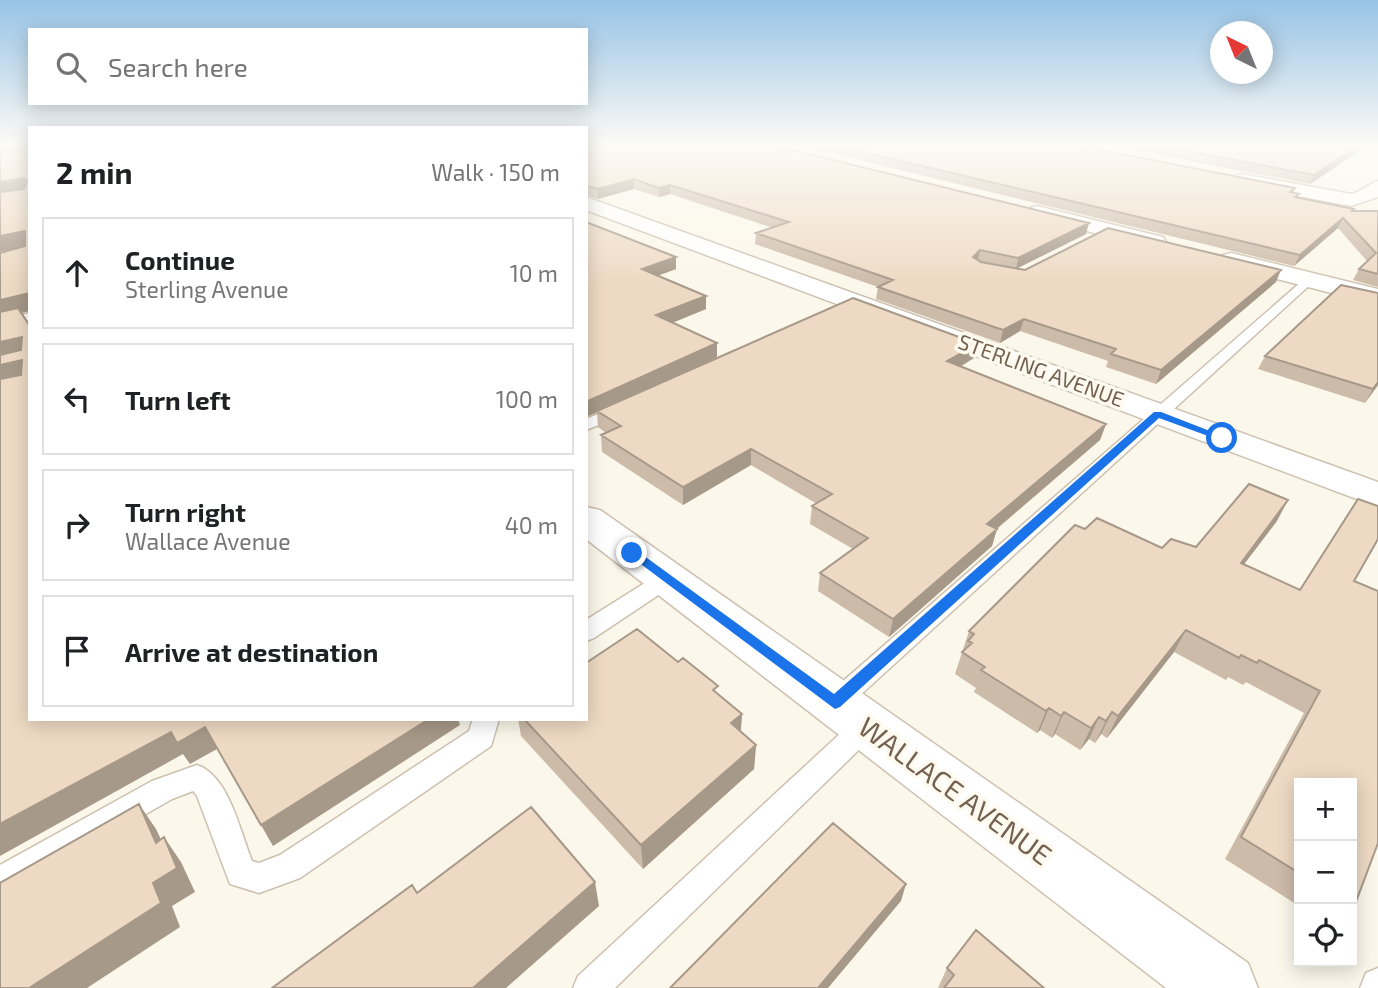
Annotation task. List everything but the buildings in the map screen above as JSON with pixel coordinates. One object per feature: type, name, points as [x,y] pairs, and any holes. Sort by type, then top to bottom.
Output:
[{"type":"street","points":[[1305,192],[1351,200],[1373,192]]},
{"type":"street","name":"STERLING AVENUE","points":[[588,204],[845,307],[1158,414],[1378,495]]},
{"type":"street","points":[[1012,206],[1100,234],[1181,248]]},
{"type":"street","points":[[1205,254],[1378,297]]},
{"type":"street","name":"WALLACE AVENUE","points":[[588,520],[1223,988]]},
{"type":"lane","points":[[590,988],[851,714],[1158,414],[1308,280]]},
{"type":"lane","points":[[0,324],[28,317]]},
{"type":"lane","points":[[588,424],[636,402]]},
{"type":"lane","points":[[588,631],[667,579]]},
{"type":"lane","points":[[0,883],[162,790],[197,776],[209,788],[241,873],[259,878],[289,867],[481,738],[485,721]]},
{"type":"route","points":[[632,553],[835,702],[1158,414],[1222,438]]}]
